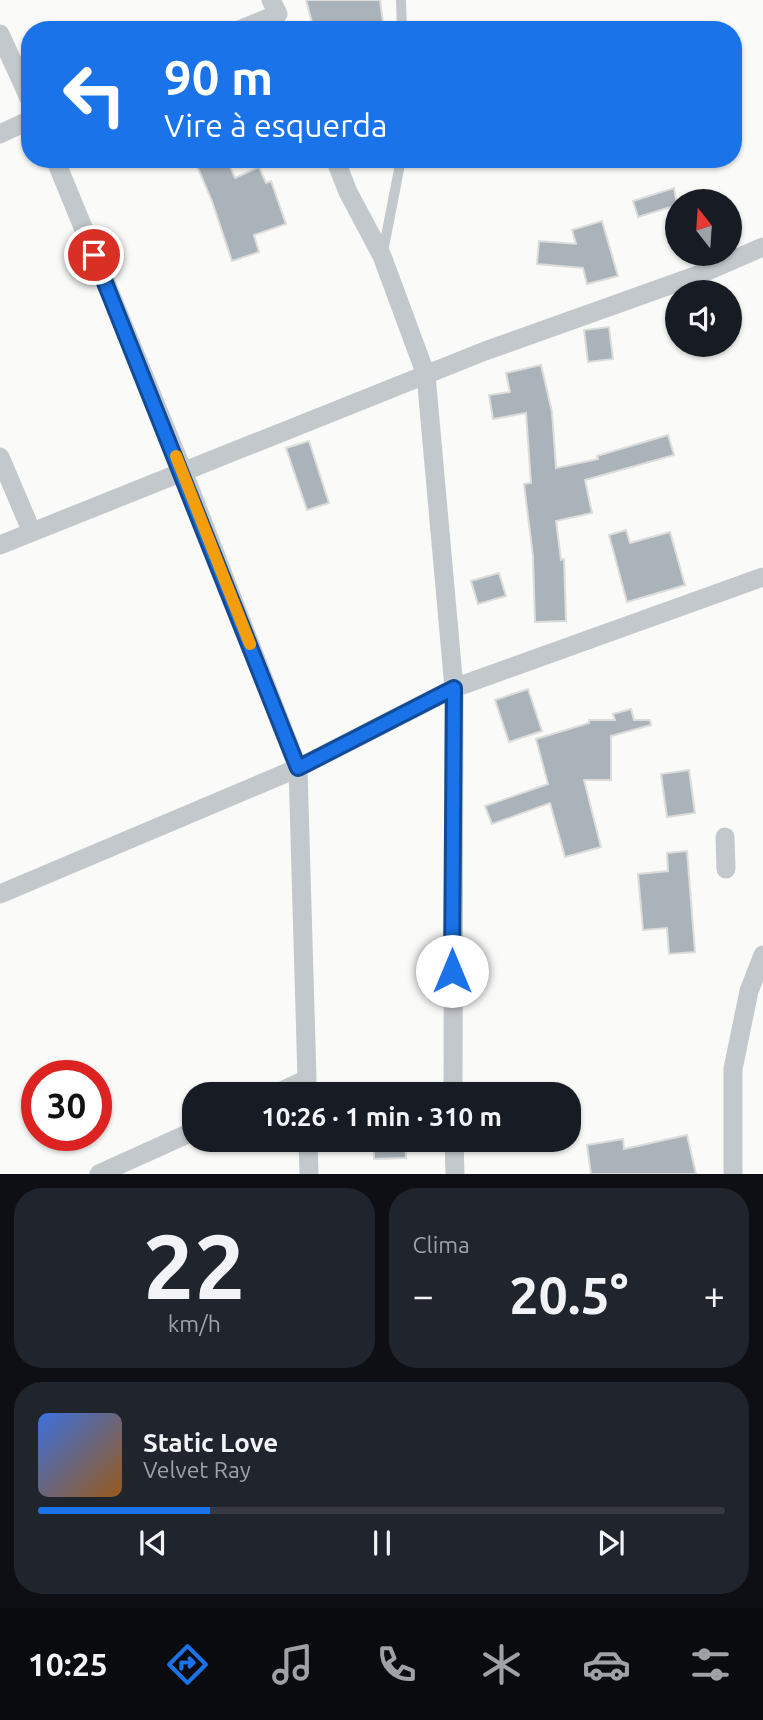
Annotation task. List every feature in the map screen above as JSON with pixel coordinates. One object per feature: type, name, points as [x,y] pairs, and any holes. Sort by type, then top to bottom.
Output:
[{"type":"street","points":[[0,34],[21,80]]},
{"type":"street","points":[[0,134],[21,124]]},
{"type":"street","points":[[59,168],[183,471],[298,768],[307,1082]]},
{"type":"street","points":[[339,168],[348,192],[382,256],[426,375],[454,688],[453,1082]]},
{"type":"street","points":[[0,545],[31,530],[426,375],[698,275],[763,247]]},
{"type":"street","points":[[0,457],[31,530]]},
{"type":"street","points":[[0,894],[298,768],[454,688],[763,577]]},
{"type":"street","points":[[724,838],[726,869]]},
{"type":"street","points":[[733,1174],[733,1069],[749,991],[763,955]]},
{"type":"street","points":[[99,1174],[182,1136]]},
{"type":"street","points":[[308,1152],[309,1174]]},
{"type":"street","points":[[454,1152],[455,1174]]},
{"type":"lane","points":[[401,0],[402,21]]},
{"type":"lane","points":[[382,256],[399,168]]},
{"type":"building","points":[[306,0],[380,0],[383,21],[312,21]]},
{"type":"building","points":[[198,168],[231,168],[235,178],[259,168],[266,183],[271,181],[286,224],[254,235],[259,252],[232,261]]},
{"type":"building","points":[[665,191],[665,209],[638,217],[633,201]]},
{"type":"building","points":[[602,221],[618,276],[587,284],[583,268],[537,264],[539,241],[576,244],[572,230]]},
{"type":"building","points":[[609,327],[613,359],[588,362],[584,330]]},
{"type":"building","points":[[541,365],[552,412],[556,468],[598,459],[597,456],[668,435],[674,455],[585,480],[592,513],[556,521],[561,560],[564,559],[566,621],[535,622],[533,556],[524,484],[531,483],[526,413],[493,419],[489,395],[510,392],[506,373]]},
{"type":"building","points":[[309,441],[329,503],[307,510],[286,448]]},
{"type":"building","points":[[626,530],[630,543],[670,532],[685,585],[627,602],[609,535]]},
{"type":"building","points":[[499,573],[506,596],[478,604],[471,581]]},
{"type":"building","points":[[528,689],[542,731],[509,742],[495,700]]},
{"type":"building","points":[[631,709],[634,720],[650,720],[651,725],[611,736],[611,780],[584,780],[601,847],[565,857],[550,803],[492,824],[485,806],[548,784],[536,739],[589,723],[589,720],[615,720],[613,714]]},
{"type":"building","points":[[689,770],[695,813],[667,817],[661,774]]},
{"type":"building","points":[[687,851],[695,952],[669,954],[667,928],[643,930],[638,874],[668,871],[667,853]]},
{"type":"building","points":[[687,1135],[696,1174],[591,1174],[587,1145],[623,1139],[624,1149]]},
{"type":"building","points":[[374,1152],[406,1152],[406,1158],[374,1159]]},
{"type":"slow traffic","points":[[176,456],[250,644]]},
{"type":"route","points":[[94,255],[183,471],[298,768],[454,688],[452,971]]}]
